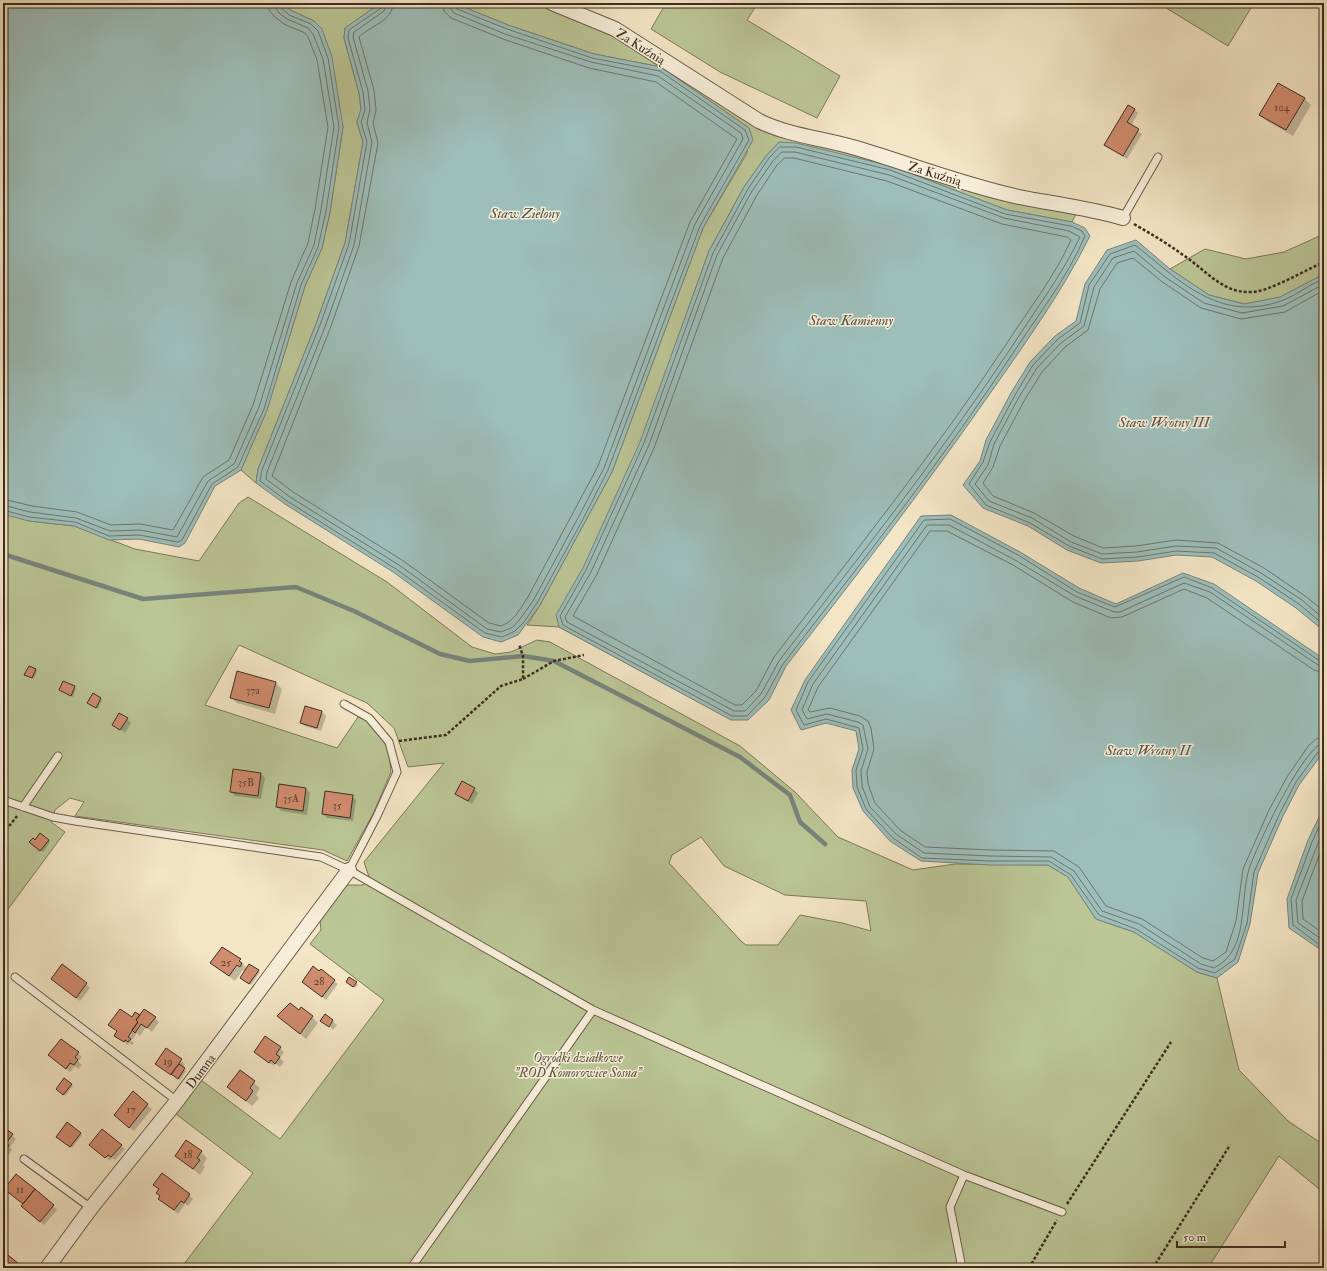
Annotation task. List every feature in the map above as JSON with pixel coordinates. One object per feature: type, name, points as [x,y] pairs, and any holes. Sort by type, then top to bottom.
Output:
[{"type":"street","name":"Za Kuźnią","points":[[552,3],[615,29],[759,121],[777,129],[854,147],[970,184],[1018,197],[1095,210],[1123,218]]},
{"type":"street","name":"Dumna","points":[[47,1268],[91,1208],[178,1101],[349,870]]},
{"type":"lane","points":[[1123,218],[1158,157]]},
{"type":"lane","points":[[344,704],[369,718],[390,742],[397,772],[377,816],[349,870]]},
{"type":"lane","points":[[23,807],[58,756]]},
{"type":"lane","points":[[3,800],[53,817],[74,821],[321,857],[349,870],[593,1010],[964,1175],[1062,1212]]},
{"type":"lane","points":[[15,977],[178,1101]]},
{"type":"lane","points":[[410,1268],[593,1010]]},
{"type":"lane","points":[[24,1159],[91,1208]]},
{"type":"lane","points":[[962,1268],[950,1207],[964,1175]]},
{"type":"path","points":[[1123,218],[1165,242],[1220,284],[1239,292],[1262,290],[1324,262]]},
{"type":"path","points":[[519,644],[524,656],[523,679]]},
{"type":"path","points":[[390,742],[446,735],[501,686],[523,679],[554,661],[584,655]]},
{"type":"path","points":[[3,834],[23,807]]},
{"type":"path","points":[[1029,1268],[1062,1212],[1171,1042]]},
{"type":"path","points":[[1153,1268],[1230,1145]]},
{"type":"green space","points":[[281,3],[381,3],[345,28],[344,38],[359,93],[361,110],[357,122],[363,142],[345,243],[316,324],[258,469],[256,483],[241,470],[267,410],[305,286],[322,248],[330,212],[343,127],[314,21],[292,11]]},
{"type":"green space","points":[[454,3],[542,3],[594,24],[752,122],[1077,212],[1072,222],[1007,210],[891,166],[779,142],[766,156],[744,187],[709,251],[649,420],[717,712],[559,627],[527,625],[540,605],[612,472],[703,228],[747,153],[749,128],[661,67],[594,54],[508,25]]},
{"type":"green space","points":[[666,3],[758,3],[747,20],[840,76],[817,118],[720,72],[651,29]]},
{"type":"green space","points":[[1158,3],[1254,3],[1228,46]]},
{"type":"green space","points":[[1324,234],[1324,274],[1279,298],[1244,304],[1209,295],[1170,269],[1205,249],[1246,259],[1284,252]]},
{"type":"green space","name":"Ogródki działkowe \"ROD Komorowice Sosna\"","points":[[248,497],[387,582],[472,647],[495,654],[511,652],[537,640],[550,642],[740,746],[795,792],[838,837],[913,870],[955,864],[1048,865],[1068,877],[1096,919],[1134,932],[1197,972],[1217,978],[1239,1070],[1288,1121],[1324,1145],[1324,1193],[1279,1156],[1208,1268],[181,1268],[253,1173],[176,1114],[201,1080],[280,1139],[384,1000],[310,944],[321,930],[320,920],[346,885],[363,885],[369,877],[364,862],[444,763],[408,767],[394,728],[367,703],[239,645],[205,705],[337,748],[358,717],[364,718],[388,744],[391,772],[373,814],[347,861],[323,850],[75,816],[84,802],[70,798],[55,810],[51,822],[65,832],[3,916],[3,499],[29,521],[74,526],[135,549],[199,561],[239,503]],"holes":[[[701,837],[724,866],[785,895],[866,901],[871,931],[842,923],[800,915],[778,945],[746,945],[669,863],[672,855]]]},
{"type":"water","points":[[3,3],[281,3],[292,11],[314,21],[322,29],[332,57],[343,127],[330,212],[322,248],[305,286],[267,410],[241,470],[215,486],[185,543],[179,547],[139,539],[109,540],[74,526],[29,521],[3,514]]},
{"type":"water","name":"Staw Zielony","points":[[381,3],[454,3],[508,25],[594,54],[661,67],[749,128],[753,140],[703,228],[612,472],[540,605],[518,635],[501,642],[483,637],[393,572],[285,504],[256,483],[258,469],[316,324],[345,243],[363,142],[357,122],[361,109],[359,93],[344,38],[345,28]]},
{"type":"water","name":"Staw Kamienny","points":[[779,142],[796,143],[891,166],[1007,210],[1072,222],[1085,228],[1090,236],[1067,279],[1013,361],[912,502],[786,666],[769,700],[748,720],[731,720],[559,627],[556,615],[583,568],[640,442],[709,251],[744,187],[766,156]]},
{"type":"water","name":"Staw Wrotny III","points":[[1136,240],[1170,269],[1209,295],[1244,304],[1280,297],[1324,274],[1324,631],[1296,608],[1256,581],[1212,557],[1176,555],[1138,561],[1101,563],[1067,550],[1028,526],[983,508],[963,485],[980,461],[986,440],[1011,393],[1030,362],[1055,336],[1076,321],[1085,284],[1107,250]]},
{"type":"water","name":"Staw Wrotny II","points":[[951,515],[1020,552],[1079,588],[1116,604],[1183,573],[1214,584],[1324,659],[1324,751],[1299,785],[1283,816],[1258,873],[1250,924],[1238,962],[1217,978],[1197,972],[1134,932],[1096,919],[1068,877],[1048,865],[990,865],[921,861],[890,841],[863,811],[853,788],[852,770],[859,749],[856,731],[826,723],[801,730],[791,710],[805,680],[921,516]]},
{"type":"water","points":[[1324,807],[1324,952],[1289,928],[1287,899],[1308,840]]},
{"type":"building","points":[[1278,83],[1305,98],[1286,130],[1259,115]]},
{"type":"building","points":[[1128,105],[1135,109],[1127,122],[1139,129],[1123,156],[1104,145]]},
{"type":"building","points":[[29,666],[36,669],[32,678],[24,675]]},
{"type":"building","points":[[237,671],[276,682],[269,708],[230,698]]},
{"type":"building","points":[[63,681],[75,686],[71,696],[59,690]]},
{"type":"building","points":[[93,693],[101,698],[96,708],[87,703]]},
{"type":"building","points":[[305,706],[322,711],[317,728],[300,723]]},
{"type":"building","points":[[119,713],[128,718],[120,730],[112,725]]},
{"type":"building","points":[[233,769],[261,773],[258,796],[230,792]]},
{"type":"building","points":[[462,781],[475,788],[468,801],[455,794]]},
{"type":"building","points":[[279,784],[306,788],[303,811],[276,807]]},
{"type":"building","points":[[325,791],[353,795],[350,818],[322,814]]},
{"type":"building","points":[[40,833],[49,840],[40,851],[29,842],[33,838],[35,840]]},
{"type":"building","points":[[222,947],[241,959],[239,961],[242,963],[240,967],[237,965],[229,976],[210,963]]},
{"type":"building","points":[[62,964],[87,983],[76,998],[51,979]]},
{"type":"building","points":[[249,964],[259,970],[249,984],[240,978]]},
{"type":"building","points":[[313,966],[319,971],[321,969],[335,980],[322,997],[302,982]]},
{"type":"building","points":[[349,977],[357,982],[353,987],[346,982]]},
{"type":"building","points":[[290,1003],[299,1010],[301,1007],[313,1016],[300,1034],[277,1016]]},
{"type":"building","points":[[120,1009],[132,1017],[135,1012],[140,1015],[136,1020],[138,1022],[128,1037],[131,1039],[128,1042],[125,1040],[124,1042],[114,1036],[117,1031],[108,1025]]},
{"type":"building","points":[[144,1009],[156,1017],[147,1028],[141,1024],[135,1033],[132,1030],[138,1022],[136,1020]]},
{"type":"building","points":[[325,1014],[333,1020],[329,1027],[320,1021]]},
{"type":"building","points":[[265,1036],[281,1047],[276,1054],[280,1057],[275,1064],[271,1060],[269,1063],[254,1052]]},
{"type":"building","points":[[61,1039],[79,1052],[75,1057],[78,1060],[74,1065],[70,1063],[66,1069],[48,1055]]},
{"type":"building","points":[[166,1048],[182,1059],[171,1075],[155,1064]]},
{"type":"building","points":[[179,1064],[185,1068],[178,1079],[171,1074]]},
{"type":"building","points":[[240,1070],[255,1081],[250,1088],[253,1091],[246,1101],[227,1087]]},
{"type":"building","points":[[64,1078],[72,1084],[63,1095],[56,1089]]},
{"type":"building","points":[[133,1091],[148,1104],[129,1128],[114,1115]]},
{"type":"building","points":[[67,1122],[81,1133],[70,1147],[56,1137]]},
{"type":"building","points":[[3,1127],[13,1134],[6,1143],[9,1145],[4,1152]]},
{"type":"building","points":[[102,1129],[122,1145],[111,1157],[108,1155],[105,1158],[89,1145]]},
{"type":"building","points":[[186,1140],[202,1151],[197,1158],[200,1160],[193,1169],[175,1156]]},
{"type":"building","points":[[162,1173],[190,1194],[184,1203],[181,1201],[174,1210],[158,1199],[160,1196],[156,1193],[159,1189],[153,1185]]},
{"type":"building","points":[[16,1174],[35,1189],[23,1204],[4,1189]]},
{"type":"building","points":[[35,1189],[54,1205],[40,1222],[21,1206]]},
{"type":"building","points":[[3,1251],[19,1264],[16,1268],[3,1268]]},
{"type":"waterway","points":[[3,554],[143,599],[296,587],[354,611],[440,654],[470,661],[523,656],[554,661],[740,757],[790,795],[800,822],[825,844]]}]
